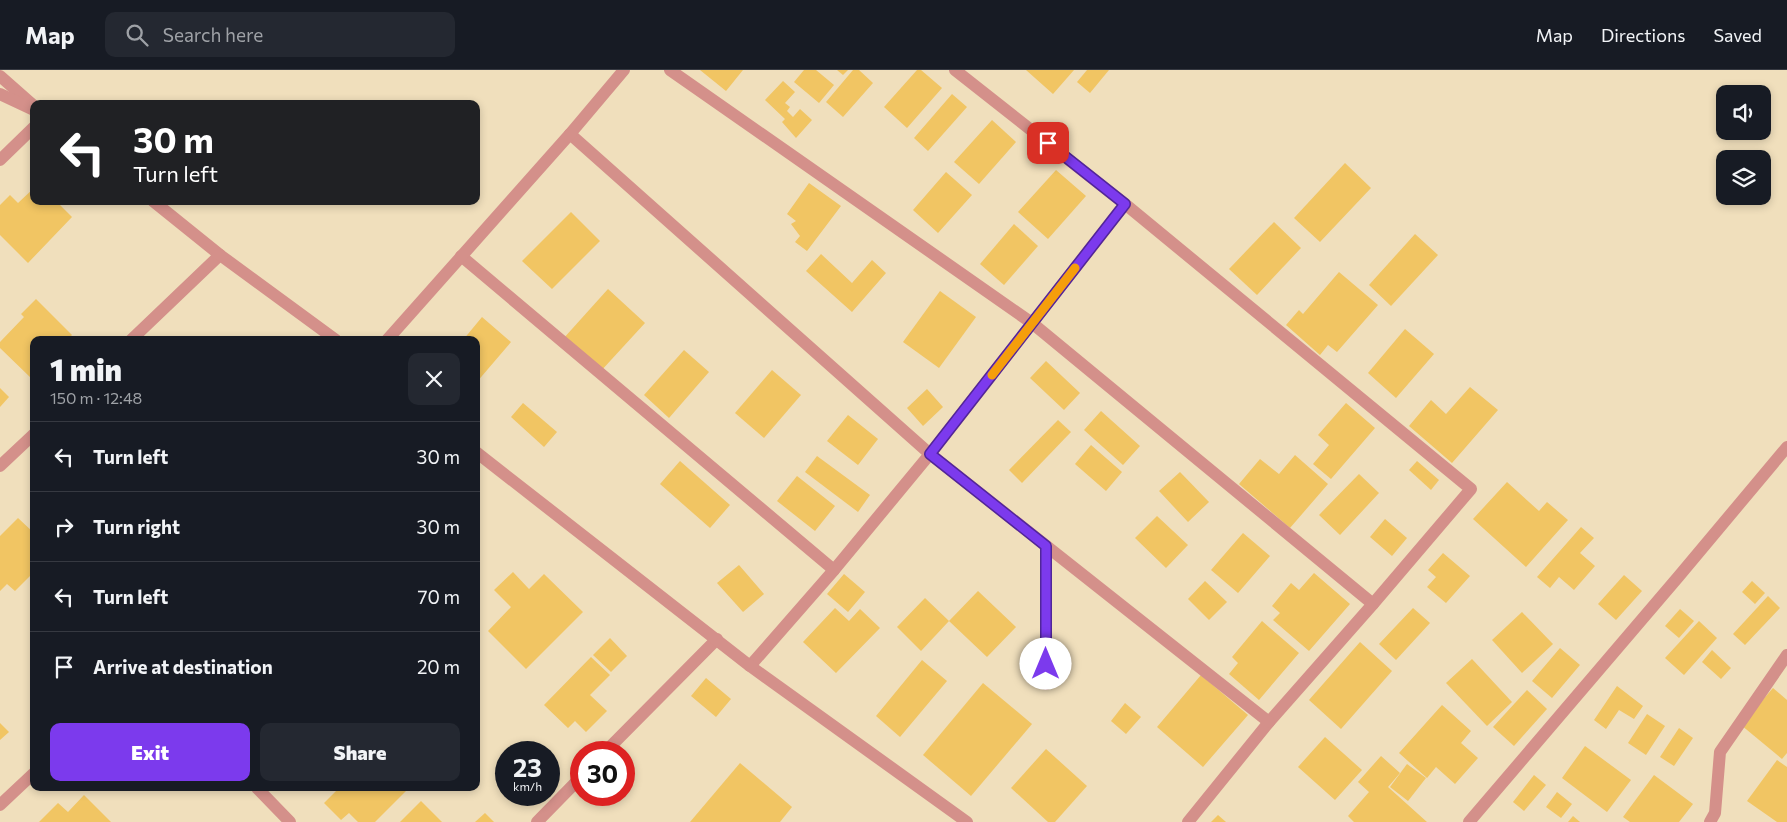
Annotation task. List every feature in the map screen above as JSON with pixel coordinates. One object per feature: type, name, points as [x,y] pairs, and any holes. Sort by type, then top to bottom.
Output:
[{"type":"street","points":[[391,336],[570,134],[624,70]]},
{"type":"street","points":[[670,70],[1032,323],[1373,604]]},
{"type":"street","points":[[955,70],[1125,204],[1471,489],[1270,722],[1188,822]]},
{"type":"street","points":[[0,76],[30,102]]},
{"type":"street","points":[[0,94],[30,108]]},
{"type":"street","points":[[0,160],[30,131]]},
{"type":"street","points":[[570,134],[930,454],[1270,722]]},
{"type":"street","points":[[750,666],[834,570],[930,454],[1125,204]]},
{"type":"street","points":[[157,205],[331,336]]},
{"type":"street","points":[[135,336],[220,254]]},
{"type":"street","points":[[461,256],[834,570]]},
{"type":"street","points":[[0,466],[30,438]]},
{"type":"street","points":[[1469,822],[1787,447]]},
{"type":"street","points":[[480,455],[750,666],[967,822]]},
{"type":"street","points":[[1046,546],[1046,684]]},
{"type":"street","points":[[616,741],[717,639]]},
{"type":"street","points":[[1710,822],[1715,813],[1720,752],[1787,654]]},
{"type":"street","points":[[0,806],[30,777]]},
{"type":"street","points":[[537,822],[570,788]]},
{"type":"street","points":[[259,791],[290,822]]},
{"type":"building","points":[[700,70],[743,70],[726,91]]},
{"type":"building","points":[[804,70],[816,70],[834,85],[819,103],[794,82]]},
{"type":"building","points":[[837,70],[848,70],[843,75]]},
{"type":"building","points":[[853,70],[859,70],[873,83],[843,117],[826,102]]},
{"type":"building","points":[[917,70],[921,70],[942,88],[907,128],[884,107]]},
{"type":"building","points":[[1026,70],[1074,70],[1053,94]]},
{"type":"building","points":[[1087,70],[1109,70],[1090,93],[1077,82]]},
{"type":"building","points":[[783,81],[795,92],[785,103],[790,107],[787,111],[793,117],[800,109],[812,120],[796,138],[782,122],[785,119],[765,100]]},
{"type":"building","points":[[952,94],[967,107],[928,151],[914,138]]},
{"type":"building","points":[[992,120],[1016,142],[979,184],[954,162]]},
{"type":"building","points":[[1345,163],[1371,188],[1320,242],[1294,218]]},
{"type":"building","points":[[1056,170],[1086,196],[1048,239],[1018,212]]},
{"type":"building","points":[[946,172],[972,195],[938,233],[913,210]]},
{"type":"building","points":[[809,183],[841,206],[807,251],[795,242],[800,236],[791,224],[796,221],[787,214]]},
{"type":"building","points":[[30,192],[30,205],[60,205],[72,217],[28,263],[0,235],[0,205],[10,195],[18,203]]},
{"type":"building","points":[[571,212],[600,241],[552,289],[522,261]]},
{"type":"building","points":[[1274,222],[1301,248],[1257,295],[1229,269]]},
{"type":"building","points":[[1014,224],[1038,246],[1004,285],[980,264]]},
{"type":"building","points":[[1415,234],[1438,255],[1391,306],[1369,285]]},
{"type":"building","points":[[821,254],[852,283],[872,260],[886,273],[852,312],[806,271]]},
{"type":"building","points":[[1339,272],[1378,305],[1337,352],[1328,345],[1320,355],[1286,325],[1299,310],[1303,314]]},
{"type":"building","points":[[608,289],[645,323],[600,372],[563,339]]},
{"type":"building","points":[[940,291],[976,317],[939,368],[903,342]]},
{"type":"building","points":[[36,299],[72,335],[30,336],[30,377],[0,348],[0,342],[24,317],[21,314]]},
{"type":"building","points":[[482,317],[511,342],[480,378],[480,336],[466,336]]},
{"type":"building","points":[[1405,329],[1434,354],[1396,398],[1368,373]]},
{"type":"building","points":[[684,350],[709,372],[669,418],[644,395]]},
{"type":"building","points":[[1046,361],[1080,393],[1064,410],[1030,378]]},
{"type":"building","points":[[772,370],[801,395],[764,438],[735,413]]},
{"type":"building","points":[[1470,387],[1498,410],[1452,463],[1409,426],[1431,400],[1446,414]]},
{"type":"building","points":[[0,388],[9,397],[0,407]]},
{"type":"building","points":[[927,389],[943,407],[923,426],[907,408]]},
{"type":"building","points":[[523,403],[557,432],[544,447],[511,417]]},
{"type":"building","points":[[1346,403],[1375,428],[1331,479],[1313,464],[1329,445],[1318,435]]},
{"type":"building","points":[[1101,411],[1140,446],[1123,465],[1084,430]]},
{"type":"building","points":[[848,415],[878,439],[858,465],[827,441]]},
{"type":"building","points":[[1058,420],[1071,432],[1022,483],[1009,470]]},
{"type":"building","points":[[1091,445],[1122,472],[1106,491],[1075,464]]},
{"type":"building","points":[[1295,455],[1328,484],[1290,528],[1239,484],[1260,459],[1279,474]]},
{"type":"building","points":[[817,456],[870,495],[858,512],[805,472]]},
{"type":"building","points":[[680,461],[730,505],[710,528],[660,484]]},
{"type":"building","points":[[1417,461],[1439,480],[1431,490],[1409,470]]},
{"type":"building","points":[[1180,472],[1209,502],[1188,522],[1159,491]]},
{"type":"building","points":[[1359,474],[1379,493],[1340,535],[1319,515]]},
{"type":"building","points":[[797,476],[835,506],[815,531],[777,501]]},
{"type":"building","points":[[1507,482],[1539,511],[1547,502],[1568,520],[1526,567],[1473,519]]},
{"type":"building","points":[[1157,516],[1188,545],[1166,568],[1135,538]]},
{"type":"building","points":[[18,518],[30,529],[30,576],[15,591],[7,584],[0,591],[0,536]]},
{"type":"building","points":[[1385,519],[1407,538],[1392,556],[1370,537]]},
{"type":"building","points":[[1581,527],[1594,538],[1580,553],[1595,566],[1574,590],[1559,577],[1550,588],[1537,577]]},
{"type":"building","points":[[1243,533],[1270,556],[1238,593],[1211,570]]},
{"type":"building","points":[[1443,553],[1470,576],[1446,603],[1427,587],[1436,577],[1428,570]]},
{"type":"building","points":[[739,565],[764,594],[743,612],[717,583]]},
{"type":"building","points":[[513,572],[529,589],[544,574],[583,612],[526,669],[488,631],[511,607],[494,590]]},
{"type":"building","points":[[1314,573],[1350,604],[1309,651],[1273,620],[1280,613],[1272,606],[1291,583],[1299,590]]},
{"type":"building","points":[[844,574],[865,592],[848,612],[827,594]]},
{"type":"building","points":[[1624,575],[1642,591],[1616,620],[1598,604]]},
{"type":"building","points":[[1205,581],[1227,602],[1209,620],[1188,599]]},
{"type":"building","points":[[1752,581],[1765,593],[1755,604],[1742,592]]},
{"type":"building","points":[[978,591],[1016,627],[987,657],[949,621]]},
{"type":"building","points":[[1768,596],[1780,608],[1745,645],[1733,634]]},
{"type":"building","points":[[925,598],[949,621],[921,651],[897,627]]},
{"type":"building","points":[[835,608],[849,621],[860,609],[880,628],[836,673],[803,642]]},
{"type":"building","points":[[1413,608],[1430,623],[1396,660],[1379,644]]},
{"type":"building","points":[[1680,609],[1694,621],[1679,638],[1665,626]]},
{"type":"building","points":[[1522,612],[1553,644],[1522,673],[1492,640]]},
{"type":"building","points":[[1262,621],[1299,653],[1259,700],[1229,674],[1238,663],[1232,657]]},
{"type":"building","points":[[1699,621],[1717,638],[1684,675],[1665,658]]},
{"type":"building","points":[[610,638],[627,656],[611,672],[593,655]]},
{"type":"building","points":[[1360,642],[1392,671],[1341,729],[1309,700]]},
{"type":"building","points":[[1560,648],[1580,665],[1552,698],[1532,681]]},
{"type":"building","points":[[1712,650],[1731,668],[1721,679],[1702,662]]},
{"type":"building","points":[[591,657],[610,675],[590,695],[607,711],[586,732],[575,721],[568,728],[544,705]]},
{"type":"building","points":[[1472,659],[1512,702],[1487,726],[1446,683]]},
{"type":"building","points":[[922,660],[947,681],[900,737],[876,716]]},
{"type":"building","points":[[1201,675],[1248,715],[1203,767],[1157,727]]},
{"type":"building","points":[[706,678],[731,699],[716,717],[691,696]]},
{"type":"building","points":[[983,683],[1032,724],[971,796],[923,755]]},
{"type":"building","points":[[1617,686],[1643,706],[1634,719],[1619,710],[1606,729],[1594,720]]},
{"type":"building","points":[[1773,688],[1787,700],[1787,753],[1782,759],[1741,725]]},
{"type":"building","points":[[1527,690],[1547,709],[1514,746],[1493,727]]},
{"type":"building","points":[[1125,703],[1141,717],[1126,734],[1111,721]]},
{"type":"building","points":[[1442,705],[1471,731],[1461,743],[1478,758],[1455,784],[1436,767],[1427,778],[1399,753]]},
{"type":"building","points":[[1647,714],[1665,726],[1646,755],[1628,743]]},
{"type":"building","points":[[0,723],[9,732],[0,740]]},
{"type":"building","points":[[1679,728],[1693,738],[1674,766],[1660,757]]},
{"type":"building","points":[[1325,737],[1362,770],[1335,800],[1298,767]]},
{"type":"building","points":[[1585,746],[1631,780],[1607,812],[1562,778]]},
{"type":"building","points":[[1046,749],[1087,786],[1055,822],[1048,822],[1011,788]]},
{"type":"building","points":[[1381,756],[1400,773],[1388,787],[1427,822],[1354,822],[1348,816],[1369,792],[1358,782]]},
{"type":"building","points":[[1777,760],[1787,767],[1787,822],[1777,822],[1747,801]]},
{"type":"building","points":[[740,763],[792,807],[780,822],[690,822]]},
{"type":"building","points":[[1407,764],[1426,778],[1408,801],[1390,787]]},
{"type":"building","points":[[1534,775],[1546,785],[1524,811],[1513,802]]},
{"type":"building","points":[[1654,775],[1693,804],[1679,822],[1630,822],[1623,817]]},
{"type":"building","points":[[336,791],[406,791],[375,822],[358,822],[349,813],[341,820],[324,803]]},
{"type":"building","points":[[1557,792],[1572,804],[1561,818],[1546,807]]},
{"type":"building","points":[[84,795],[111,822],[39,822],[58,803],[68,812]]},
{"type":"building","points":[[421,801],[442,822],[400,822]]},
{"type":"building","points":[[485,813],[494,822],[475,822]]},
{"type":"building","points":[[1218,815],[1226,822],[1211,822]]},
{"type":"building","points":[[1573,816],[1580,822],[1568,822]]},
{"type":"slow traffic","points":[[992,375],[1075,268]]},
{"type":"route","points":[[1046,664],[1046,546],[930,454],[1125,204],[1048,143]]}]
